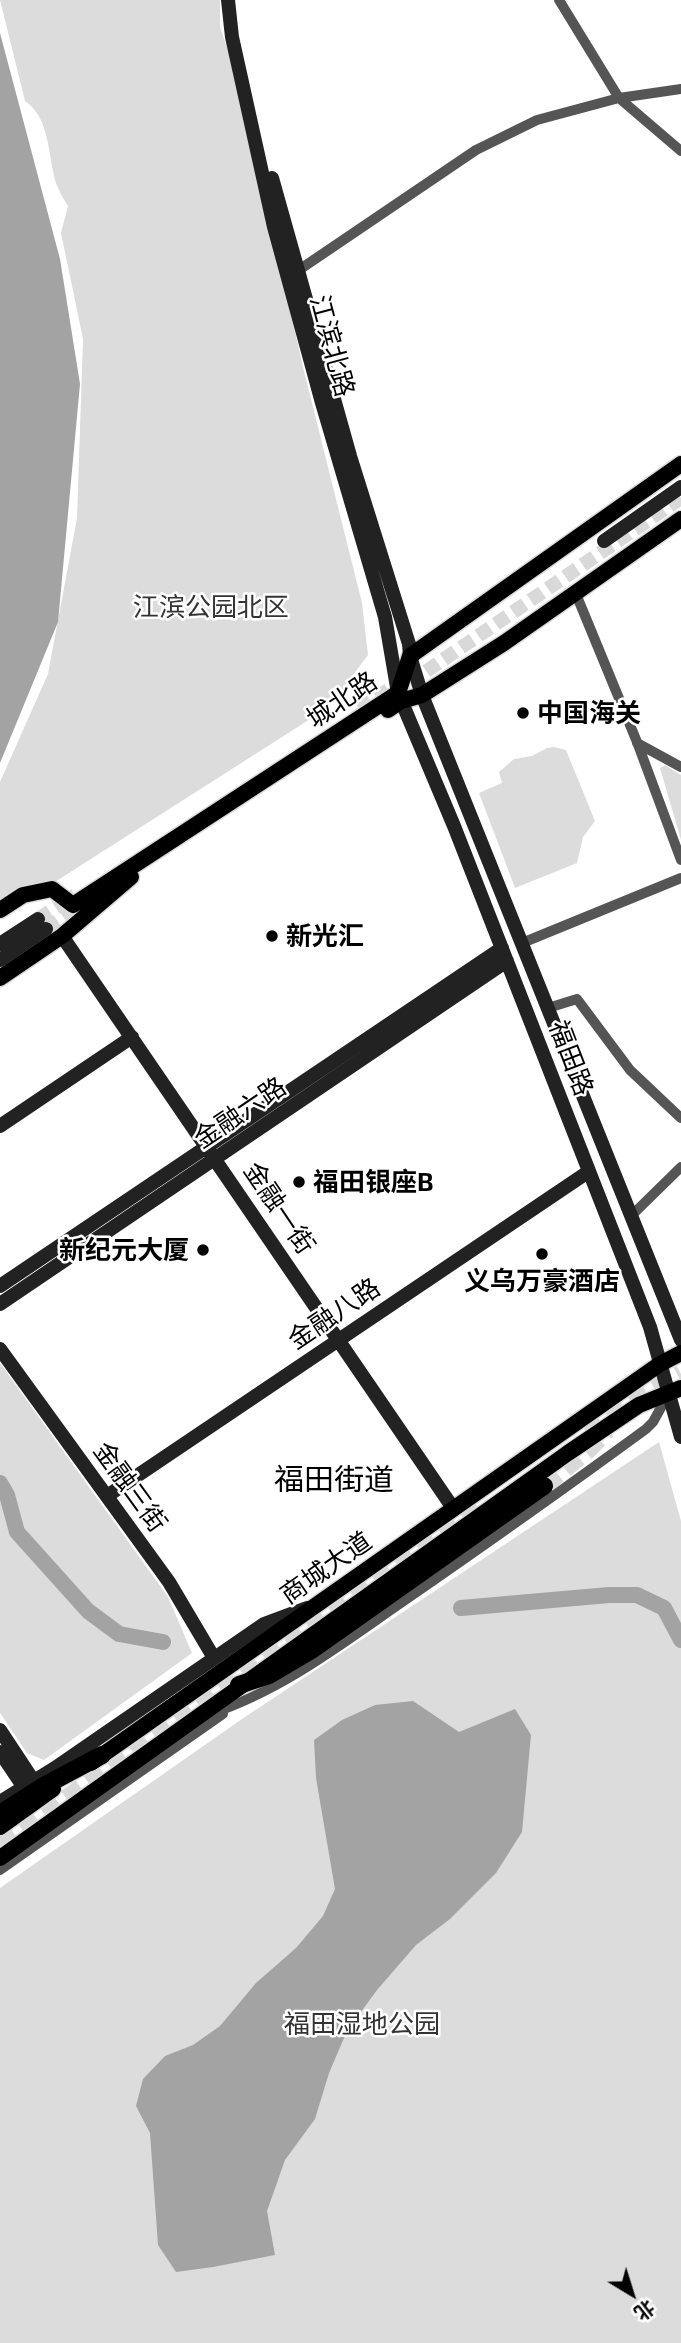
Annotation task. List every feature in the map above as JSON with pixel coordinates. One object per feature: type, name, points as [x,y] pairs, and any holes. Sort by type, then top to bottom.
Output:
[{"type":"highway","points":[[239,1685],[269,1675],[313,1649],[544,1486]]},
{"type":"highway","points":[[0,1814],[41,1787],[102,1755]]},
{"type":"main road","points":[[410,656],[681,464]]},
{"type":"main road","name":"城北路","points":[[0,910],[23,895],[52,889],[73,905],[400,697],[422,695],[576,594],[681,519]]},
{"type":"main road","name":"城北路","points":[[0,978],[62,936],[132,876],[400,697],[410,656]]},
{"type":"main road","name":"商城大道","points":[[0,1826],[660,1364],[681,1353]]},
{"type":"main road","name":"商城大道","points":[[0,1857],[619,1418],[639,1405],[675,1391]]},
{"type":"street","name":"江滨北路","points":[[228,0],[232,37],[253,137],[409,644],[422,695]]},
{"type":"street","name":"江滨北路","points":[[238,0],[250,86],[293,274],[385,617],[400,697]]},
{"type":"street","points":[[559,0],[619,98],[681,151]]},
{"type":"street","points":[[293,274],[477,150],[537,120],[619,98],[681,89]]},
{"type":"street","points":[[604,541],[681,486]]},
{"type":"street","points":[[576,594],[637,742],[681,860]]},
{"type":"street","name":"福田路","points":[[422,695],[681,1340]]},
{"type":"street","name":"福田路","points":[[400,697],[454,826],[650,1327],[660,1364],[675,1391],[681,1437]]},
{"type":"street","points":[[637,742],[681,767]]},
{"type":"street","points":[[522,943],[681,877]]},
{"type":"street","points":[[0,944],[42,924],[0,960]]},
{"type":"street","name":"金融一街","points":[[62,936],[453,1508]]},
{"type":"street","name":"金融六路","points":[[0,1286],[208,1146],[504,955]]},
{"type":"street","name":"金融六路","points":[[0,1304],[216,1159],[504,955]]},
{"type":"street","points":[[548,1008],[577,999],[630,1070],[681,1118]]},
{"type":"street","points":[[0,1126],[132,1037]]},
{"type":"street","points":[[631,1216],[681,1167]]},
{"type":"street","name":"金融八路","points":[[107,1496],[588,1172]]},
{"type":"street","name":"金融三街","points":[[0,1349],[169,1582],[214,1658]]},
{"type":"street","points":[[0,1870],[234,1706],[293,1676],[512,1527],[646,1429],[675,1391]]},
{"type":"street","points":[[0,1802],[55,1768],[264,1624],[315,1606]]},
{"type":"street","points":[[190,1721],[234,1706]]},
{"type":"street","points":[[0,1730],[28,1783]]},
{"type":"street","points":[[0,1752],[28,1783]]},
{"type":"green space","name":"江滨公园北区","points":[[0,0],[220,0],[220,27],[236,74],[304,371],[362,603],[368,655],[329,707],[0,917],[0,782],[48,674],[77,518],[83,339],[61,233],[68,206],[55,180],[42,123],[25,101]]},
{"type":"green space","points":[[554,747],[566,750],[595,821],[583,837],[577,863],[515,888],[479,793],[502,783],[499,772],[514,759],[532,756]]},
{"type":"green space","points":[[665,765],[681,775],[681,840],[660,768]]},
{"type":"green space","points":[[0,1363],[168,1597],[192,1653],[44,1760],[27,1753],[0,1713]]},
{"type":"green space","name":"福田湿地公园","points":[[659,1442],[681,1521],[681,2343],[0,2343],[0,1888],[242,1719]]},
{"type":"shaded area","points":[[0,33],[60,259],[80,384],[58,622],[0,763]]},
{"type":"shaded area","points":[[413,1701],[459,1732],[515,1709],[531,1735],[522,1832],[496,1873],[450,1919],[416,1945],[377,1990],[347,2031],[329,2073],[315,2119],[285,2160],[267,2211],[275,2255],[176,2272],[158,2245],[150,2133],[136,2106],[143,2079],[165,2056],[193,2045],[220,2026],[256,1983],[296,1948],[323,1916],[335,1889],[316,1778],[314,1740],[342,1720],[375,1705]]},
{"type":"waterway","points":[[0,1483],[7,1495],[17,1532],[88,1611],[119,1634],[163,1642]]},
{"type":"waterway","points":[[461,1608],[637,1595],[664,1608],[681,1640]]},
{"type":"tunnel","points":[[409,683],[681,498]]},
{"type":"tunnel","points":[[359,709],[406,678]]},
{"type":"tunnel","points":[[38,919],[75,895]]},
{"type":"tunnel","points":[[46,929],[85,902]]},
{"type":"tunnel","points":[[586,1432],[681,1374]]},
{"type":"tunnel","points":[[544,1486],[589,1449],[607,1430]]},
{"type":"tunnel","points":[[0,1845],[483,1504]]},
{"type":"place","name":"中国海关","points":[[523,713]]},
{"type":"place","name":"新光汇","points":[[272,936]]},
{"type":"place","name":"福田银座B","points":[[299,1182]]},
{"type":"place","name":"新纪元大厦","points":[[203,1250]]},
{"type":"place","name":"义乌万豪酒店","points":[[542,1254]]},
{"type":"district","name":"福田街道","points":[[334,1480]]}]
